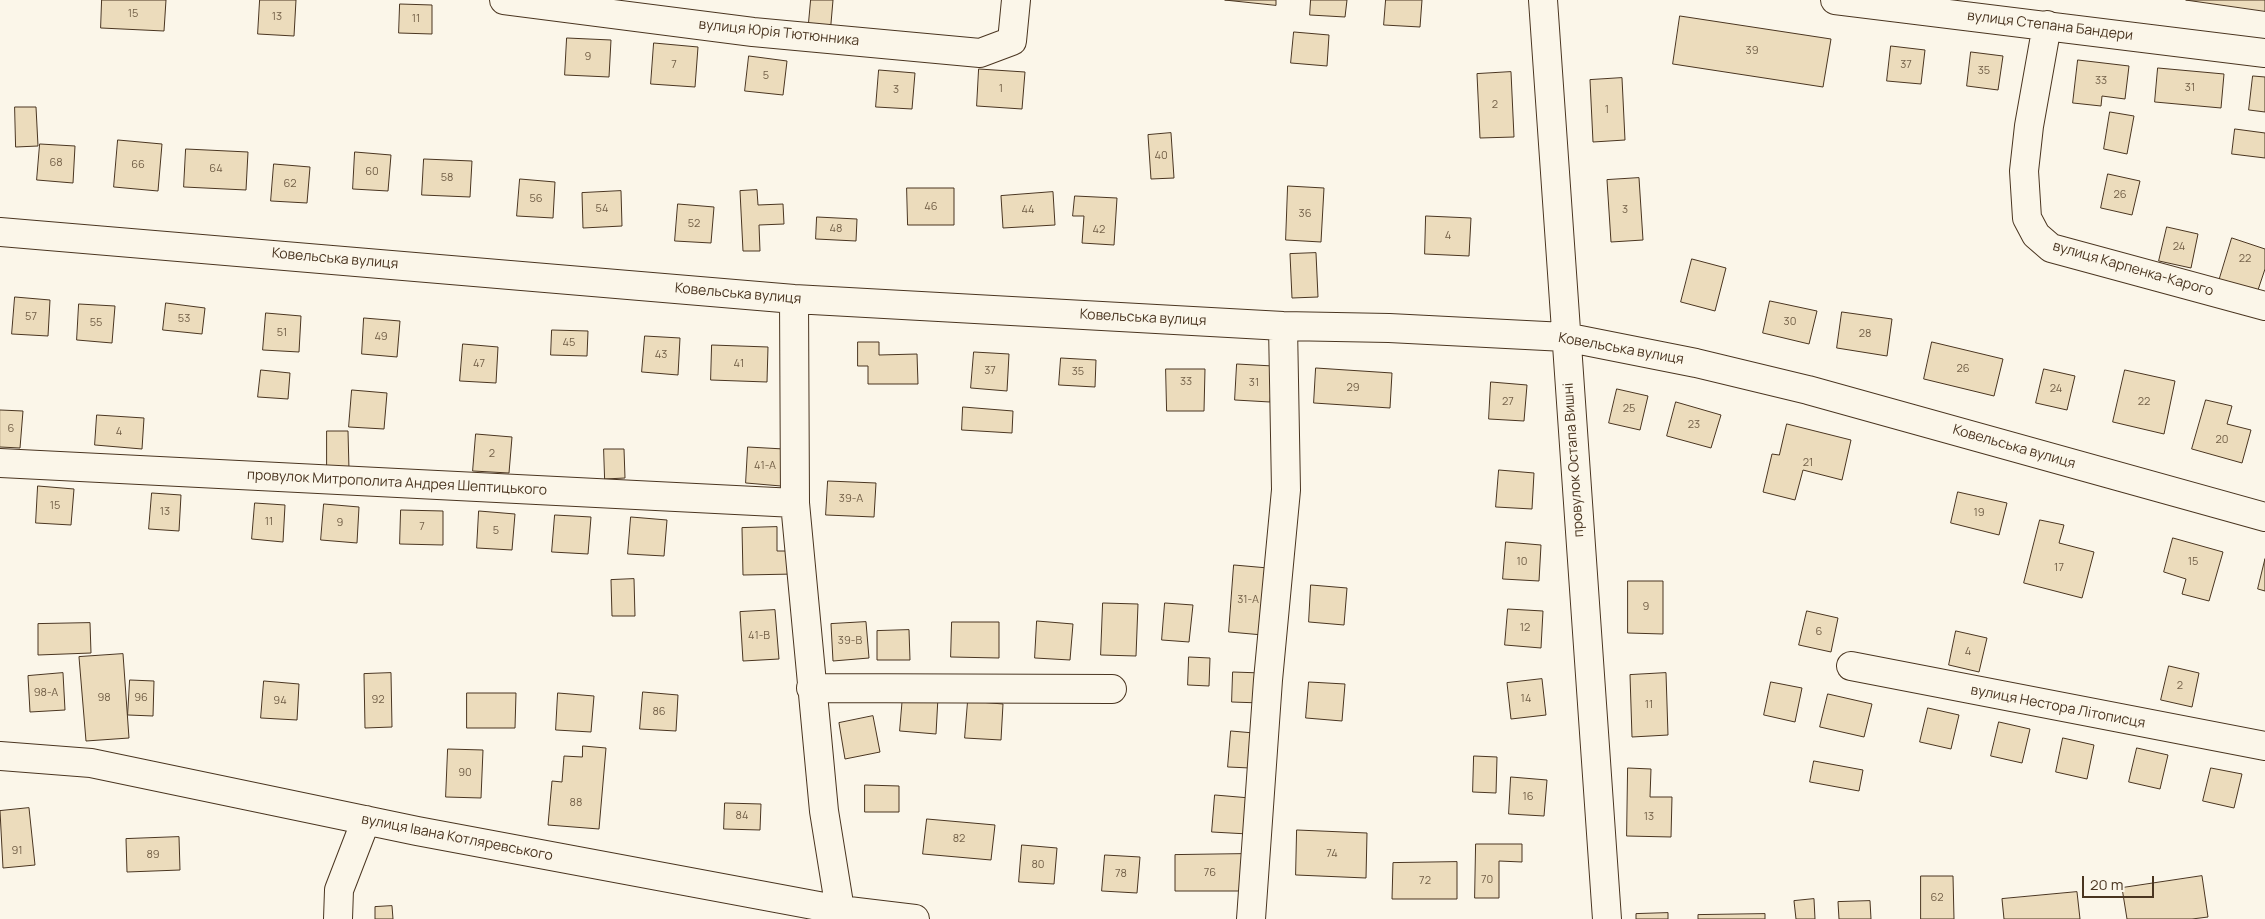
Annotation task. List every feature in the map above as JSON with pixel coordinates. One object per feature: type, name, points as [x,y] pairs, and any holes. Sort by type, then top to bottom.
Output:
[{"type":"street","name":"вулиця Юрія Тютюнника","points":[[517,1],[753,32],[980,52],[1012,41],[1016,0]]},
{"type":"street","name":"провулок Остапа Вишні","points":[[1543,0],[1607,919]]},
{"type":"street","name":"вулиця Степана Бандери","points":[[1835,0],[2265,53]]},
{"type":"street","name":"вулиця Карпенка-Карого","points":[[2047,25],[2029,126],[2024,171],[2027,218],[2036,235],[2051,248],[2265,306]]},
{"type":"street","name":"Ковельська вулиця","points":[[0,232],[794,299],[1282,326],[1389,328],[1565,337],[1696,362],[1808,390],[2265,517]]},
{"type":"street","points":[[794,299],[795,503],[824,811],[840,910]]},
{"type":"street","points":[[1251,919],[1268,680],[1286,490],[1282,326]]},
{"type":"street","name":"провулок Митрополита Андрея Шептицького","points":[[0,463],[795,503]]},
{"type":"street","name":"вулиця Нестора Літописця","points":[[1851,666],[2265,746]]},
{"type":"street","points":[[811,688],[1112,689]]},
{"type":"street","name":"вулиця Івана Котляревського","points":[[0,756],[91,762],[366,820],[840,910],[915,919]]},
{"type":"street","points":[[338,919],[339,890],[366,820]]},
{"type":"building","points":[[102,0],[166,0],[164,31],[101,28]]},
{"type":"building","points":[[260,0],[296,0],[294,36],[258,34]]},
{"type":"building","points":[[811,0],[833,0],[830,35],[808,33]]},
{"type":"building","points":[[1225,0],[1276,0],[1276,5]]},
{"type":"building","points":[[1311,0],[1347,0],[1345,17],[1310,15]]},
{"type":"building","points":[[1386,0],[1422,0],[1420,27],[1384,25]]},
{"type":"building","points":[[2186,0],[2265,0],[2265,11]]},
{"type":"building","points":[[400,4],[432,5],[432,34],[399,33]]},
{"type":"building","points":[[1680,16],[1831,39],[1823,87],[1673,64]]},
{"type":"building","points":[[1294,32],[1329,35],[1327,66],[1291,63]]},
{"type":"building","points":[[567,38],[611,40],[609,77],[565,75]]},
{"type":"building","points":[[654,43],[698,47],[695,87],[651,84]]},
{"type":"building","points":[[1891,46],[1925,50],[1921,84],[1887,81]]},
{"type":"building","points":[[1971,52],[2003,56],[1998,90],[1967,86]]},
{"type":"building","points":[[749,56],[787,61],[783,95],[745,91]]},
{"type":"building","points":[[2078,60],[2129,66],[2125,99],[2102,96],[2101,106],[2073,103]]},
{"type":"building","points":[[2158,68],[2224,74],[2221,108],[2155,102]]},
{"type":"building","points":[[979,69],[1025,72],[1022,109],[977,106]]},
{"type":"building","points":[[879,70],[915,73],[912,109],[876,107]]},
{"type":"building","points":[[1511,72],[1514,137],[1480,138],[1477,74]]},
{"type":"building","points":[[2253,76],[2265,77],[2265,112],[2249,110]]},
{"type":"building","points":[[1622,78],[1625,140],[1593,142],[1590,80]]},
{"type":"building","points":[[15,107],[36,107],[38,146],[16,147]]},
{"type":"building","points":[[2110,112],[2134,116],[2127,154],[2104,149]]},
{"type":"building","points":[[2235,129],[2265,133],[2265,158],[2232,154]]},
{"type":"building","points":[[1171,133],[1174,178],[1151,179],[1148,135]]},
{"type":"building","points":[[118,140],[162,144],[158,191],[114,187]]},
{"type":"building","points":[[40,144],[75,146],[73,183],[37,180]]},
{"type":"building","points":[[186,149],[248,152],[246,190],[184,187]]},
{"type":"building","points":[[355,152],[391,155],[388,191],[353,189]]},
{"type":"building","points":[[424,159],[472,161],[470,197],[422,195]]},
{"type":"building","points":[[274,164],[310,167],[307,203],[271,201]]},
{"type":"building","points":[[2108,174],[2140,181],[2132,215],[2101,208]]},
{"type":"building","points":[[1639,178],[1643,240],[1611,242],[1607,180]]},
{"type":"building","points":[[520,179],[555,182],[553,218],[517,216]]},
{"type":"building","points":[[1288,186],[1324,188],[1321,242],[1286,240]]},
{"type":"building","points":[[907,188],[954,188],[954,225],[908,225]]},
{"type":"building","points":[[757,190],[758,205],[783,204],[784,224],[759,225],[760,251],[743,251],[740,191]]},
{"type":"building","points":[[621,191],[622,226],[583,228],[582,193]]},
{"type":"building","points":[[1053,192],[1055,225],[1003,228],[1001,196]]},
{"type":"building","points":[[1075,196],[1117,198],[1114,245],[1082,243],[1084,216],[1073,216]]},
{"type":"building","points":[[678,204],[714,207],[711,243],[675,241]]},
{"type":"building","points":[[1426,216],[1471,218],[1469,256],[1425,254]]},
{"type":"building","points":[[817,217],[857,219],[856,241],[816,239]]},
{"type":"building","points":[[2167,227],[2198,234],[2191,268],[2159,261]]},
{"type":"building","points":[[2232,238],[2265,249],[2265,269],[2257,293],[2219,281]]},
{"type":"building","points":[[1316,253],[1318,297],[1292,298],[1290,254]]},
{"type":"building","points":[[1692,259],[1726,268],[1715,311],[1681,302]]},
{"type":"building","points":[[15,297],[50,300],[48,336],[12,334]]},
{"type":"building","points":[[1770,301],[1817,311],[1809,344],[1763,333]]},
{"type":"building","points":[[166,303],[205,308],[202,334],[163,330]]},
{"type":"building","points":[[79,304],[115,306],[112,343],[77,340]]},
{"type":"building","points":[[1842,312],[1892,319],[1887,356],[1837,348]]},
{"type":"building","points":[[266,313],[301,316],[299,352],[263,350]]},
{"type":"building","points":[[364,318],[400,321],[397,357],[362,354]]},
{"type":"building","points":[[552,330],[588,331],[587,356],[551,355]]},
{"type":"building","points":[[645,336],[680,338],[678,375],[642,372]]},
{"type":"building","points":[[858,342],[879,342],[879,355],[917,354],[918,384],[868,384],[868,366],[858,366]]},
{"type":"building","points":[[1932,342],[2003,359],[1994,396],[1924,379]]},
{"type":"building","points":[[463,344],[498,347],[496,383],[460,381]]},
{"type":"building","points":[[712,345],[768,347],[767,382],[711,380]]},
{"type":"building","points":[[974,352],[1009,354],[1007,391],[971,388]]},
{"type":"building","points":[[1061,358],[1096,360],[1095,387],[1059,385]]},
{"type":"building","points":[[1237,364],[1273,366],[1270,402],[1235,400]]},
{"type":"building","points":[[1316,368],[1392,373],[1390,408],[1314,403]]},
{"type":"building","points":[[1166,369],[1205,369],[1204,411],[1167,411]]},
{"type":"building","points":[[2044,369],[2075,376],[2067,410],[2036,403]]},
{"type":"building","points":[[261,370],[290,373],[288,399],[258,397]]},
{"type":"building","points":[[2125,370],[2175,381],[2164,434],[2113,422]]},
{"type":"building","points":[[1491,382],[1527,385],[1524,421],[1489,419]]},
{"type":"building","points":[[1617,389],[1648,396],[1640,430],[1609,423]]},
{"type":"building","points":[[352,390],[387,393],[384,429],[349,427]]},
{"type":"building","points":[[2206,400],[2232,406],[2227,424],[2251,430],[2242,463],[2192,449]]},
{"type":"building","points":[[1676,402],[1721,415],[1711,448],[1667,436]]},
{"type":"building","points":[[963,407],[1013,411],[1012,433],[962,430]]},
{"type":"building","points":[[0,410],[23,411],[20,448],[0,447]]},
{"type":"building","points":[[97,415],[144,418],[142,449],[95,445]]},
{"type":"building","points":[[1787,424],[1851,440],[1842,480],[1803,470],[1795,500],[1763,492],[1772,454],[1779,455]]},
{"type":"building","points":[[327,431],[348,431],[349,470],[327,471]]},
{"type":"building","points":[[476,434],[512,437],[509,473],[473,471]]},
{"type":"building","points":[[748,447],[784,449],[781,486],[746,483]]},
{"type":"building","points":[[604,449],[624,449],[625,478],[605,479]]},
{"type":"building","points":[[1499,470],[1534,473],[1532,509],[1496,507]]},
{"type":"building","points":[[828,481],[876,483],[874,517],[826,515]]},
{"type":"building","points":[[38,486],[74,489],[71,525],[36,523]]},
{"type":"building","points":[[1958,492],[2007,503],[1999,535],[1951,523]]},
{"type":"building","points":[[152,493],[181,495],[179,531],[149,529]]},
{"type":"building","points":[[255,503],[285,505],[283,542],[252,539]]},
{"type":"building","points":[[324,504],[359,507],[357,543],[321,540]]},
{"type":"building","points":[[401,510],[443,511],[443,545],[400,544]]},
{"type":"building","points":[[479,511],[515,514],[512,550],[477,548]]},
{"type":"building","points":[[555,515],[591,517],[588,554],[552,552]]},
{"type":"building","points":[[631,517],[667,520],[664,556],[628,554]]},
{"type":"building","points":[[2040,520],[2064,525],[2059,543],[2094,552],[2082,598],[2024,583]]},
{"type":"building","points":[[777,527],[777,551],[795,551],[795,574],[743,575],[742,528]]},
{"type":"building","points":[[2173,538],[2223,552],[2209,601],[2182,594],[2186,579],[2164,572]]},
{"type":"building","points":[[1506,542],[1541,545],[1539,581],[1503,579]]},
{"type":"building","points":[[2265,559],[2265,591],[2258,589]]},
{"type":"building","points":[[1234,565],[1268,568],[1263,635],[1229,632]]},
{"type":"building","points":[[634,579],[635,616],[612,616],[611,580]]},
{"type":"building","points":[[1628,581],[1663,581],[1663,634],[1628,633]]},
{"type":"building","points":[[1311,585],[1347,588],[1344,625],[1309,622]]},
{"type":"building","points":[[1103,603],[1138,604],[1136,656],[1101,655]]},
{"type":"building","points":[[1165,603],[1193,605],[1189,642],[1162,640]]},
{"type":"building","points":[[1508,609],[1543,611],[1541,648],[1505,645]]},
{"type":"building","points":[[775,610],[779,659],[743,661],[740,612]]},
{"type":"building","points":[[1807,611],[1838,618],[1831,652],[1799,645]]},
{"type":"building","points":[[1037,621],[1073,624],[1070,660],[1035,658]]},
{"type":"building","points":[[866,622],[869,658],[833,661],[831,624]]},
{"type":"building","points":[[952,622],[999,622],[999,658],[951,657]]},
{"type":"building","points":[[90,623],[91,653],[38,655],[38,624]]},
{"type":"building","points":[[909,630],[910,660],[877,660],[877,631]]},
{"type":"building","points":[[1956,631],[1987,638],[1979,672],[1949,665]]},
{"type":"building","points":[[123,654],[129,738],[86,741],[79,657]]},
{"type":"building","points":[[1189,657],[1210,658],[1209,686],[1188,685]]},
{"type":"building","points":[[2169,666],[2199,673],[2192,707],[2161,700]]},
{"type":"building","points":[[1233,672],[1262,673],[1261,703],[1232,702]]},
{"type":"building","points":[[63,673],[65,710],[30,712],[28,676]]},
{"type":"building","points":[[391,673],[392,727],[365,728],[364,674]]},
{"type":"building","points":[[1666,673],[1668,735],[1632,737],[1630,675]]},
{"type":"building","points":[[1542,679],[1546,715],[1511,719],[1507,683]]},
{"type":"building","points":[[130,680],[154,681],[153,716],[128,715]]},
{"type":"building","points":[[264,681],[299,684],[297,720],[261,718]]},
{"type":"building","points":[[1309,682],[1345,684],[1342,721],[1306,718]]},
{"type":"building","points":[[1771,682],[1802,688],[1795,722],[1764,715]]},
{"type":"building","points":[[643,692],[678,695],[676,731],[640,729]]},
{"type":"building","points":[[467,693],[516,693],[515,728],[467,728]]},
{"type":"building","points":[[558,693],[594,696],[591,732],[556,730]]},
{"type":"building","points":[[1828,694],[1872,704],[1864,737],[1820,727]]},
{"type":"building","points":[[903,695],[938,697],[936,734],[900,731]]},
{"type":"building","points":[[968,701],[1003,704],[1001,740],[965,738]]},
{"type":"building","points":[[1928,708],[1959,715],[1951,749],[1920,742]]},
{"type":"building","points":[[873,716],[880,752],[845,759],[839,723]]},
{"type":"building","points":[[1999,722],[2030,729],[2022,763],[1991,756]]},
{"type":"building","points":[[1231,731],[1254,733],[1250,768],[1228,767]]},
{"type":"building","points":[[2063,738],[2094,745],[2087,779],[2056,772]]},
{"type":"building","points":[[583,746],[606,748],[599,829],[548,825],[552,781],[562,782],[564,756],[582,757]]},
{"type":"building","points":[[2137,748],[2168,755],[2160,789],[2129,782]]},
{"type":"building","points":[[448,749],[483,750],[481,798],[446,797]]},
{"type":"building","points":[[1474,756],[1497,757],[1496,793],[1473,792]]},
{"type":"building","points":[[1814,761],[1863,770],[1859,791],[1810,782]]},
{"type":"building","points":[[1628,768],[1651,769],[1650,797],[1672,797],[1671,837],[1627,836]]},
{"type":"building","points":[[2211,768],[2242,774],[2234,808],[2203,801]]},
{"type":"building","points":[[1511,777],[1547,780],[1544,816],[1509,814]]},
{"type":"building","points":[[865,785],[899,786],[899,812],[865,812]]},
{"type":"building","points":[[1215,795],[1250,798],[1248,834],[1212,832]]},
{"type":"building","points":[[725,803],[761,804],[760,830],[724,829]]},
{"type":"building","points":[[29,808],[35,865],[3,868],[0,811]]},
{"type":"building","points":[[927,819],[995,825],[991,860],[923,854]]},
{"type":"building","points":[[1297,830],[1367,833],[1366,878],[1296,875]]},
{"type":"building","points":[[179,837],[180,870],[127,872],[126,839]]},
{"type":"building","points":[[1476,844],[1522,844],[1522,862],[1499,861],[1499,898],[1475,898]]},
{"type":"building","points":[[1022,845],[1057,848],[1054,884],[1019,882]]},
{"type":"building","points":[[1245,854],[1245,891],[1175,891],[1175,855]]},
{"type":"building","points":[[1105,855],[1140,857],[1137,893],[1102,891]]},
{"type":"building","points":[[1457,862],[1457,899],[1392,899],[1393,863]]},
{"type":"building","points":[[1921,876],[1953,876],[1954,919],[1921,919]]},
{"type":"building","points":[[2202,876],[2208,917],[2192,919],[2127,919],[2122,888]]},
{"type":"building","points":[[2077,892],[2080,919],[2004,919],[2002,899]]},
{"type":"building","points":[[1814,899],[1815,919],[1796,919],[1794,901]]},
{"type":"building","points":[[1870,901],[1871,919],[1839,919],[1838,902]]},
{"type":"building","points":[[392,906],[393,919],[375,919],[375,907]]},
{"type":"building","points":[[1668,913],[1668,919],[1636,919],[1636,914]]},
{"type":"building","points":[[1765,914],[1765,919],[1698,919],[1698,915]]}]
